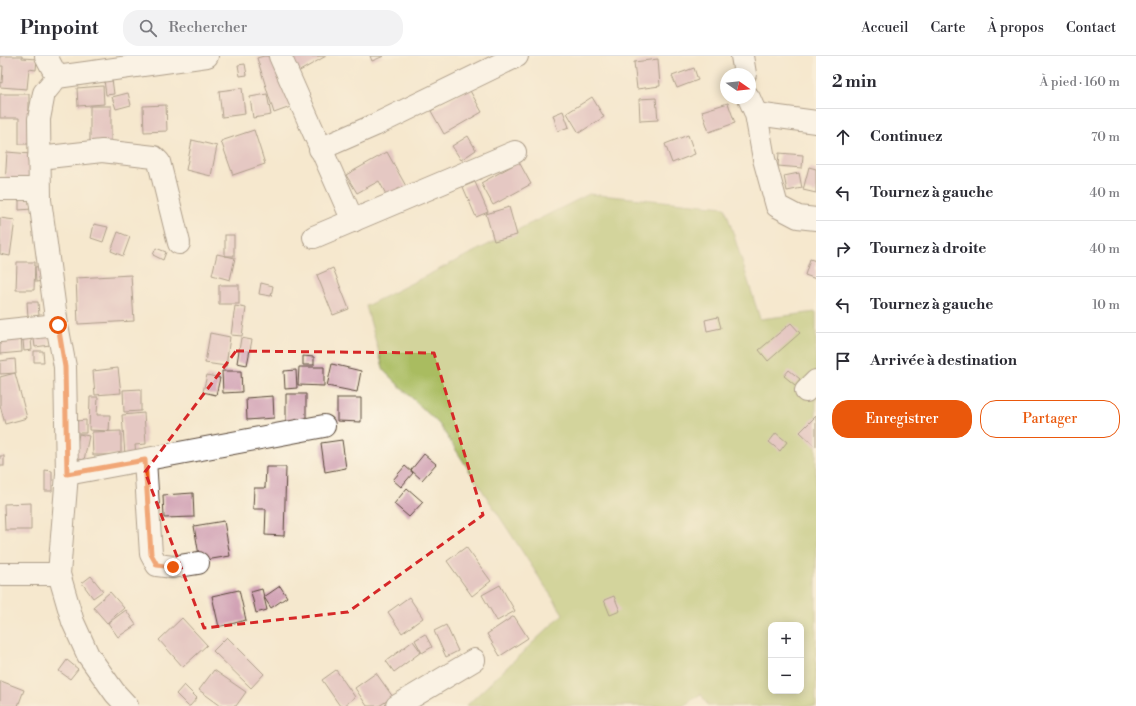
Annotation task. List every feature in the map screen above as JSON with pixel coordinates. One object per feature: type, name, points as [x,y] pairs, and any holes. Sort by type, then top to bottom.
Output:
[{"type":"street","points":[[46,56],[57,77]]},
{"type":"street","points":[[127,706],[115,693],[88,655],[73,622],[59,574],[67,474],[65,367],[39,189],[39,119],[44,93],[57,77],[135,61],[207,56]]},
{"type":"street","points":[[280,56],[353,221]]},
{"type":"street","points":[[320,148],[375,125],[517,56]]},
{"type":"street","points":[[742,56],[744,68]]},
{"type":"street","points":[[816,122],[753,106],[764,159],[777,206],[798,217],[816,219]]},
{"type":"street","points":[[39,158],[102,151],[154,157],[159,162],[178,243]]},
{"type":"street","points":[[314,237],[515,152]]},
{"type":"street","points":[[0,189],[39,189]]},
{"type":"street","points":[[0,331],[58,325]]},
{"type":"street","points":[[67,474],[324,426]]},
{"type":"street","points":[[145,460],[151,554],[157,565],[173,567],[198,563]]},
{"type":"street","points":[[0,574],[59,574]]},
{"type":"street","points":[[397,706],[474,660]]},
{"type":"highlighted area","points":[[236,351],[434,353],[483,515],[348,612],[204,628],[145,472]]},
{"type":"green space","points":[[589,194],[725,207],[760,319],[816,312],[816,706],[708,706],[701,694],[683,706],[466,706],[563,614],[439,424],[384,371],[366,306]]},
{"type":"building","points":[[0,56],[22,56],[22,58],[37,59],[36,70],[29,69],[27,89],[0,87],[0,82],[2,83],[3,66],[0,66]]},
{"type":"building","points":[[272,56],[296,105],[274,113],[257,58]]},
{"type":"building","points":[[289,56],[326,56],[298,72]]},
{"type":"building","points":[[370,56],[384,56],[372,61]]},
{"type":"building","points":[[658,59],[660,86],[637,89],[634,62]]},
{"type":"building","points":[[245,64],[247,75],[240,76],[238,65]]},
{"type":"building","points":[[694,68],[698,80],[677,88],[672,76]]},
{"type":"building","points":[[112,79],[114,94],[106,95],[104,80]]},
{"type":"building","points":[[103,86],[104,104],[78,106],[77,88]]},
{"type":"building","points":[[242,88],[245,114],[222,117],[219,91]]},
{"type":"building","points":[[469,89],[482,112],[444,134],[431,111]]},
{"type":"building","points":[[128,93],[131,105],[116,109],[112,97]]},
{"type":"building","points":[[0,94],[29,94],[29,144],[19,144],[19,118],[0,118]]},
{"type":"building","points":[[267,94],[271,115],[253,118],[250,97]]},
{"type":"building","points":[[592,97],[604,117],[579,133],[567,113]]},
{"type":"building","points":[[656,98],[658,120],[640,121],[639,99]]},
{"type":"building","points":[[728,104],[735,123],[709,132],[702,111]]},
{"type":"building","points":[[166,105],[167,131],[144,132],[143,106]]},
{"type":"building","points":[[90,106],[111,106],[111,144],[90,143]]},
{"type":"building","points":[[563,111],[569,127],[558,131],[553,115]]},
{"type":"building","points":[[254,130],[265,164],[233,175],[221,141]]},
{"type":"building","points":[[688,135],[695,154],[672,163],[665,144]]},
{"type":"building","points":[[468,136],[476,150],[461,160],[452,146]]},
{"type":"building","points":[[192,140],[217,146],[211,176],[186,170]]},
{"type":"building","points":[[7,152],[31,154],[29,186],[5,185]]},
{"type":"building","points":[[387,152],[407,188],[388,198],[379,181],[357,193],[346,175]]},
{"type":"building","points":[[779,153],[803,155],[802,168],[778,166]]},
{"type":"building","points":[[519,162],[531,184],[493,205],[481,183]]},
{"type":"building","points":[[809,167],[816,169],[816,193],[803,190]]},
{"type":"building","points":[[799,173],[802,188],[787,191],[784,176]]},
{"type":"building","points":[[475,182],[488,212],[476,217],[463,187]]},
{"type":"building","points":[[19,199],[31,199],[32,209],[19,210]]},
{"type":"building","points":[[509,207],[517,235],[494,241],[486,214]]},
{"type":"building","points":[[0,218],[15,220],[10,256],[0,254]]},
{"type":"building","points":[[94,224],[108,227],[103,242],[91,238]]},
{"type":"building","points":[[118,232],[130,237],[123,256],[111,251]]},
{"type":"building","points":[[225,235],[234,235],[234,256],[225,256]]},
{"type":"building","points":[[156,248],[166,252],[163,260],[153,255]]},
{"type":"building","points":[[217,254],[235,258],[230,280],[212,275]]},
{"type":"building","points":[[810,259],[816,261],[816,279],[805,275]]},
{"type":"building","points":[[17,262],[35,262],[34,290],[16,290]]},
{"type":"building","points":[[43,266],[44,281],[36,282],[35,267]]},
{"type":"building","points":[[333,268],[349,309],[333,315],[317,275]]},
{"type":"building","points":[[131,275],[134,321],[78,324],[76,278]]},
{"type":"building","points":[[261,283],[273,286],[271,296],[259,294]]},
{"type":"building","points":[[219,285],[239,285],[239,304],[219,304]]},
{"type":"building","points":[[27,302],[38,302],[39,316],[28,317]]},
{"type":"building","points":[[235,306],[246,308],[242,336],[231,335]]},
{"type":"building","points":[[718,317],[721,328],[707,331],[705,320]]},
{"type":"building","points":[[791,323],[800,333],[768,361],[759,350]]},
{"type":"building","points":[[48,328],[50,345],[35,347],[33,331]]},
{"type":"building","points":[[210,333],[230,337],[226,366],[205,363]]},
{"type":"building","points":[[21,334],[22,352],[0,354],[0,335]]},
{"type":"building","points":[[241,338],[252,340],[247,365],[237,363]]},
{"type":"building","points":[[31,339],[32,350],[24,351],[23,340]]},
{"type":"building","points":[[34,351],[43,351],[44,362],[34,362]]},
{"type":"building","points":[[303,356],[314,357],[314,365],[303,365]]},
{"type":"building","points":[[15,359],[16,373],[0,374],[0,361]]},
{"type":"building","points":[[332,364],[361,371],[357,392],[327,386]]},
{"type":"building","points":[[299,367],[324,367],[324,386],[298,385]]},
{"type":"building","points":[[118,368],[121,393],[95,395],[93,371]]},
{"type":"building","points":[[296,370],[297,388],[285,389],[284,371]]},
{"type":"building","points":[[789,370],[800,379],[795,385],[784,376]]},
{"type":"building","points":[[222,371],[241,371],[242,392],[223,393]]},
{"type":"building","points":[[15,373],[27,418],[5,424],[0,405],[0,377]]},
{"type":"building","points":[[207,375],[220,378],[216,395],[203,392]]},
{"type":"building","points":[[141,389],[141,411],[124,412],[123,390]]},
{"type":"building","points":[[286,394],[306,394],[306,426],[286,427]]},
{"type":"building","points":[[273,396],[274,418],[247,420],[246,398]]},
{"type":"building","points":[[90,397],[98,397],[97,415],[110,415],[109,431],[89,430]]},
{"type":"building","points":[[337,398],[361,398],[361,422],[337,421]]},
{"type":"building","points":[[144,413],[146,444],[135,445],[136,454],[125,455],[122,415]]},
{"type":"building","points":[[816,416],[816,447],[800,432]]},
{"type":"building","points":[[86,420],[86,433],[76,433],[76,421]]},
{"type":"building","points":[[121,431],[121,455],[93,455],[92,432]]},
{"type":"building","points":[[776,433],[787,442],[780,451],[769,442]]},
{"type":"building","points":[[79,434],[89,436],[84,460],[74,458]]},
{"type":"building","points":[[342,440],[346,468],[325,472],[321,443]]},
{"type":"building","points":[[424,454],[436,464],[422,480],[411,470]]},
{"type":"building","points":[[0,456],[4,456],[4,466],[0,466]]},
{"type":"building","points":[[405,466],[413,473],[401,487],[393,480]]},
{"type":"building","points":[[266,467],[286,467],[284,536],[265,535],[266,509],[253,509],[254,488],[265,488]]},
{"type":"building","points":[[45,470],[52,471],[52,491],[45,491]]},
{"type":"building","points":[[407,488],[423,502],[409,517],[394,504]]},
{"type":"building","points":[[193,493],[194,517],[164,518],[163,495]]},
{"type":"building","points":[[31,503],[31,530],[5,530],[4,504]]},
{"type":"building","points":[[224,521],[230,556],[200,561],[194,526]]},
{"type":"building","points":[[466,547],[491,581],[472,596],[447,561]]},
{"type":"building","points":[[91,576],[103,591],[93,598],[82,583]]},
{"type":"building","points":[[500,585],[515,611],[497,621],[482,595]]},
{"type":"building","points":[[280,586],[287,597],[271,608],[264,597]]},
{"type":"building","points":[[262,589],[267,610],[256,613],[251,592]]},
{"type":"building","points":[[239,590],[246,620],[219,627],[212,596]]},
{"type":"building","points":[[110,592],[124,608],[107,623],[93,607]]},
{"type":"building","points":[[614,596],[620,611],[610,615],[604,600]]},
{"type":"building","points":[[409,597],[423,618],[402,633],[388,612]]},
{"type":"building","points":[[126,610],[136,625],[118,637],[108,623]]},
{"type":"building","points":[[514,616],[528,638],[500,656],[487,634]]},
{"type":"building","points":[[182,618],[207,645],[183,667],[159,640]]},
{"type":"building","points":[[446,625],[458,651],[446,657],[434,631]]},
{"type":"building","points":[[425,634],[432,647],[422,653],[415,640]]},
{"type":"building","points":[[227,637],[264,674],[251,688],[213,651]]},
{"type":"building","points":[[413,641],[421,652],[394,672],[386,661]]},
{"type":"building","points":[[67,660],[78,669],[70,679],[59,671]]},
{"type":"building","points":[[214,670],[246,692],[236,706],[221,706],[199,690]]},
{"type":"building","points":[[336,670],[355,697],[344,706],[340,706],[322,680]]},
{"type":"building","points":[[376,673],[393,697],[379,706],[367,706],[355,688]]},
{"type":"building","points":[[1,681],[24,690],[18,706],[0,706]]},
{"type":"building","points":[[184,685],[197,698],[190,706],[188,706],[176,694]]},
{"type":"route","points":[[58,325],[65,367],[67,474],[145,460],[151,554],[157,565],[173,567]]}]
